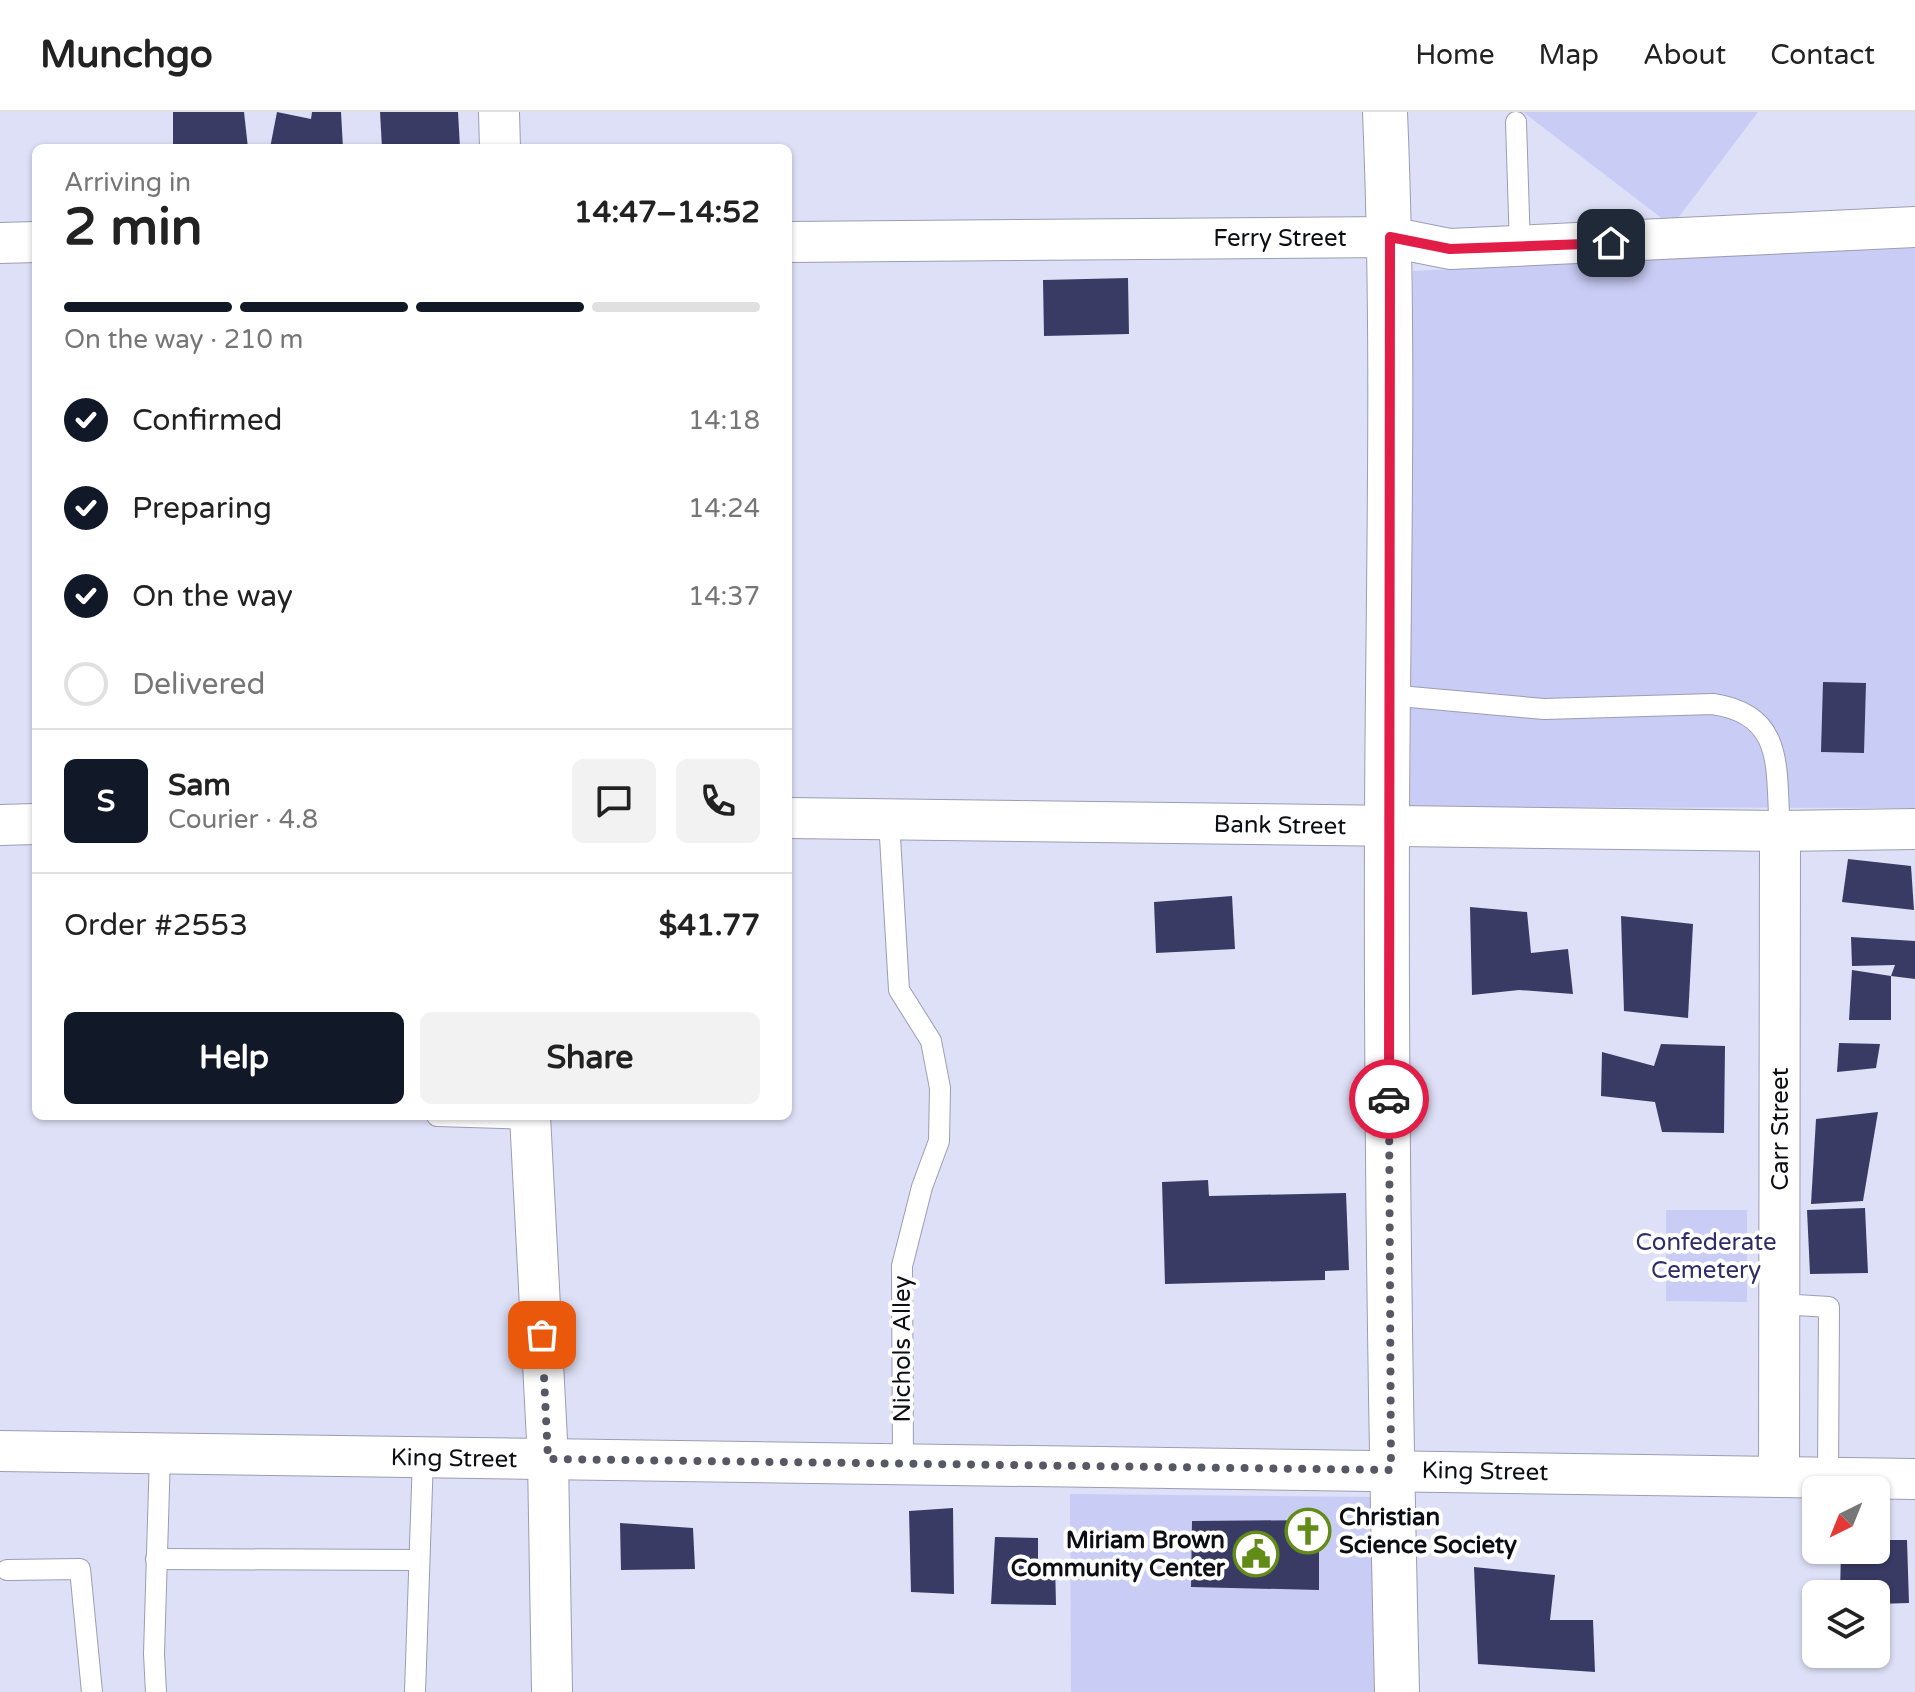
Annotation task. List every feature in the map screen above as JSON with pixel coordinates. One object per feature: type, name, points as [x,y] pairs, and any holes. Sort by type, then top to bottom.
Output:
[{"type":"street","points":[[499,112],[500,144]]},
{"type":"street","points":[[1385,112],[1390,237],[1387,826],[1391,1470],[1397,1692]]},
{"type":"street","name":"Ferry Street","points":[[792,242],[1390,237],[1450,249],[1915,227]]},
{"type":"street","points":[[0,243],[32,242]]},
{"type":"street","name":"Bank Street","points":[[792,818],[1780,831],[1915,829]]},
{"type":"street","points":[[0,825],[32,824]]},
{"type":"street","name":"Carr Street","points":[[1779,1476],[1780,831]]},
{"type":"street","points":[[530,1120],[548,1459],[552,1692]]},
{"type":"street","name":"King Street","points":[[0,1451],[1802,1476]]},
{"type":"street","name":"King Street","points":[[1890,1478],[1915,1479]]},
{"type":"lane","points":[[1516,122],[1520,248]]},
{"type":"lane","points":[[1388,695],[1544,709],[1713,704],[1733,707],[1754,717],[1774,751],[1780,831]]},
{"type":"lane","name":"Nichols Alley","points":[[889,820],[899,990],[931,1041],[940,1088],[939,1141],[922,1187],[902,1266],[903,1463]]},
{"type":"lane","points":[[1780,1304],[1829,1307],[1828,1476]]},
{"type":"lane","points":[[156,1692],[160,1454]]},
{"type":"lane","points":[[415,1692],[423,1457]]},
{"type":"lane","points":[[156,1559],[418,1560]]},
{"type":"lane","points":[[7,1570],[80,1569],[92,1692]]},
{"type":"green space","points":[[1523,112],[1758,112],[1672,226]]},
{"type":"green space","points":[[1915,245],[1915,808],[1410,807],[1413,271]]},
{"type":"green space","name":"Confederate Cemetery","points":[[1666,1210],[1747,1210],[1747,1302],[1666,1301]]},
{"type":"green space","points":[[1070,1494],[1375,1497],[1377,1692],[1071,1692]]},
{"type":"building","points":[[173,112],[244,112],[248,144],[173,144]]},
{"type":"building","points":[[277,112],[311,119],[312,112],[341,112],[343,144],[271,144]]},
{"type":"building","points":[[380,112],[458,112],[460,144],[382,144]]},
{"type":"building","points":[[1128,278],[1129,334],[1044,336],[1043,280]]},
{"type":"building","points":[[1823,682],[1866,683],[1864,753],[1821,752]]},
{"type":"building","points":[[1848,859],[1911,866],[1914,910],[1842,902]]},
{"type":"building","points":[[1232,896],[1235,949],[1156,953],[1154,902]]},
{"type":"building","points":[[1470,907],[1527,912],[1531,953],[1568,949],[1573,994],[1519,990],[1472,995]]},
{"type":"building","points":[[1621,916],[1693,924],[1688,1018],[1624,1011]]},
{"type":"building","points":[[1851,937],[1915,941],[1915,979],[1891,976],[1895,965],[1852,966]]},
{"type":"building","points":[[1852,970],[1891,976],[1891,1020],[1849,1020]]},
{"type":"building","points":[[1839,1043],[1880,1044],[1876,1068],[1837,1072]]},
{"type":"building","points":[[1661,1044],[1725,1046],[1724,1133],[1662,1132],[1655,1102],[1601,1096],[1602,1052],[1654,1066]]},
{"type":"building","points":[[1878,1112],[1863,1201],[1811,1204],[1816,1119]]},
{"type":"building","points":[[1208,1180],[1209,1196],[1346,1193],[1349,1270],[1325,1271],[1325,1280],[1165,1284],[1162,1182]]},
{"type":"building","points":[[1865,1208],[1868,1273],[1810,1274],[1807,1210]]},
{"type":"building","points":[[953,1508],[954,1594],[911,1592],[909,1511]]},
{"type":"building","name":"Miriam Brown Community Center","points":[[1319,1520],[1319,1590],[1191,1587],[1192,1521]]},
{"type":"building","points":[[620,1523],[693,1528],[695,1569],[621,1570]]},
{"type":"building","points":[[995,1537],[1038,1538],[1038,1563],[1055,1563],[1056,1605],[991,1604]]},
{"type":"building","points":[[1890,1540],[1907,1540],[1909,1603],[1890,1604],[1890,1580],[1840,1580],[1841,1564],[1890,1564]]},
{"type":"building","points":[[1474,1567],[1555,1575],[1550,1620],[1593,1620],[1595,1672],[1478,1664]]},
{"type":"way so far","points":[[542,1335],[548,1459],[1391,1470],[1389,1099]]},
{"type":"place","name":"Christian Science Society","points":[[1308,1531]]},
{"type":"place","name":"Miriam Brown Community Center","points":[[1256,1554]]},
{"type":"route","points":[[1389,1099],[1390,237],[1450,249],[1611,243]]}]
